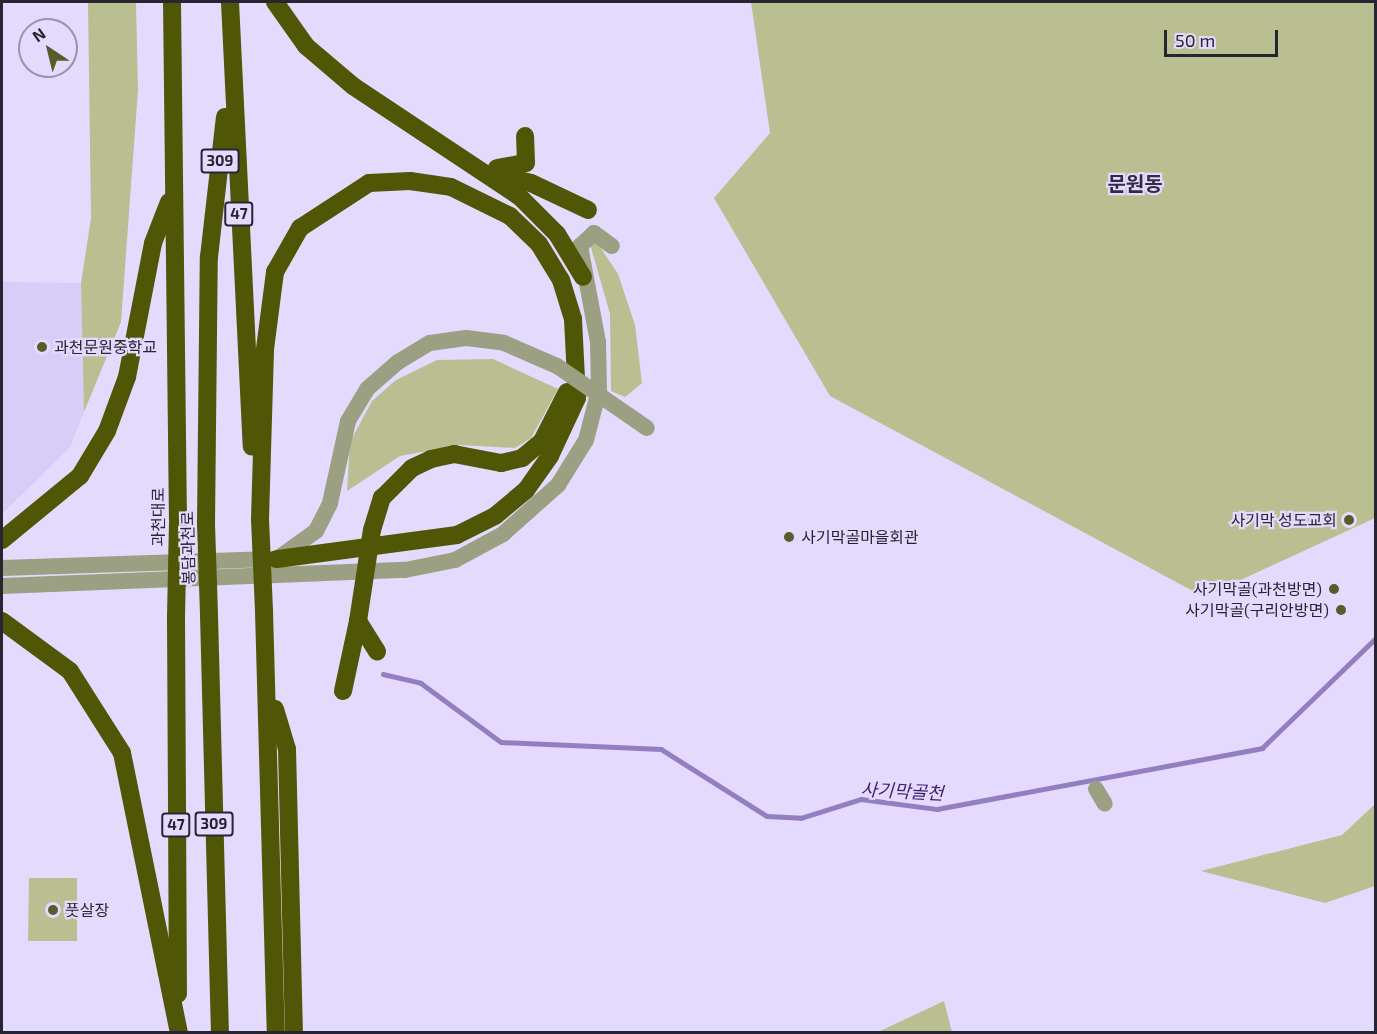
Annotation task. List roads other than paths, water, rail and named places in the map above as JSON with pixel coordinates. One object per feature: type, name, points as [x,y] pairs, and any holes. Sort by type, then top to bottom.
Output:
[{"type":"highway","name":"과천대로","points":[[172,2],[178,525],[176,617],[179,1032]]},
{"type":"highway","name":"47","points":[[230,2],[231,64],[269,687],[276,1032]]},
{"type":"highway","points":[[275,2],[306,46],[353,86],[520,197],[557,234],[583,276]]},
{"type":"highway","name":"봉담과천로","points":[[220,1032],[206,524],[209,257],[231,64]]},
{"type":"highway","points":[[481,170],[526,163],[525,136]]},
{"type":"highway","points":[[481,170],[531,183],[588,210]]},
{"type":"highway","points":[[260,519],[265,349],[275,272],[300,228],[369,183],[451,187],[510,216],[539,244],[561,280],[573,319],[576,360],[577,398],[569,423],[526,490],[495,516],[457,535],[409,545],[277,559]]},
{"type":"highway","points":[[2,540],[80,476],[107,431],[127,377],[153,243],[173,192]]},
{"type":"highway","points":[[343,691],[358,621],[372,530],[382,498],[412,468],[431,459],[454,454],[501,463],[522,458],[542,441],[563,407],[576,360]]},
{"type":"highway","points":[[2,621],[70,671],[122,753],[179,1032]]},
{"type":"highway","points":[[358,621],[377,652]]},
{"type":"highway","points":[[269,687],[287,749],[294,1032]]},
{"type":"street","points":[[2,586],[405,570],[464,555],[532,511],[558,485],[586,440],[599,390],[598,342],[583,276],[580,246],[588,235],[594,233],[612,246]]},
{"type":"street","points":[[2,568],[277,559],[315,531],[330,503],[348,421],[367,388],[398,362],[430,343],[466,338],[504,343],[557,366],[646,428]]},
{"type":"waterway","name":"사기막골천","points":[[383,674],[421,683],[501,742],[661,749],[767,816],[801,818],[861,799],[937,809],[1262,748],[1376,638]]},
{"type":"place","name":"과천문원중학교","points":[[42,347]]},
{"type":"place","name":"사기막 성도교회","points":[[1349,520]]},
{"type":"place","name":"사기막골마을회관","points":[[789,537]]},
{"type":"place","name":"사기막골(과천방면)","points":[[1334,589]]},
{"type":"place","name":"사기막골(구리안방면)","points":[[1341,610]]},
{"type":"place","name":"풋살장","points":[[53,910]]},
{"type":"district","name":"문원동","points":[[1135,183]]}]
